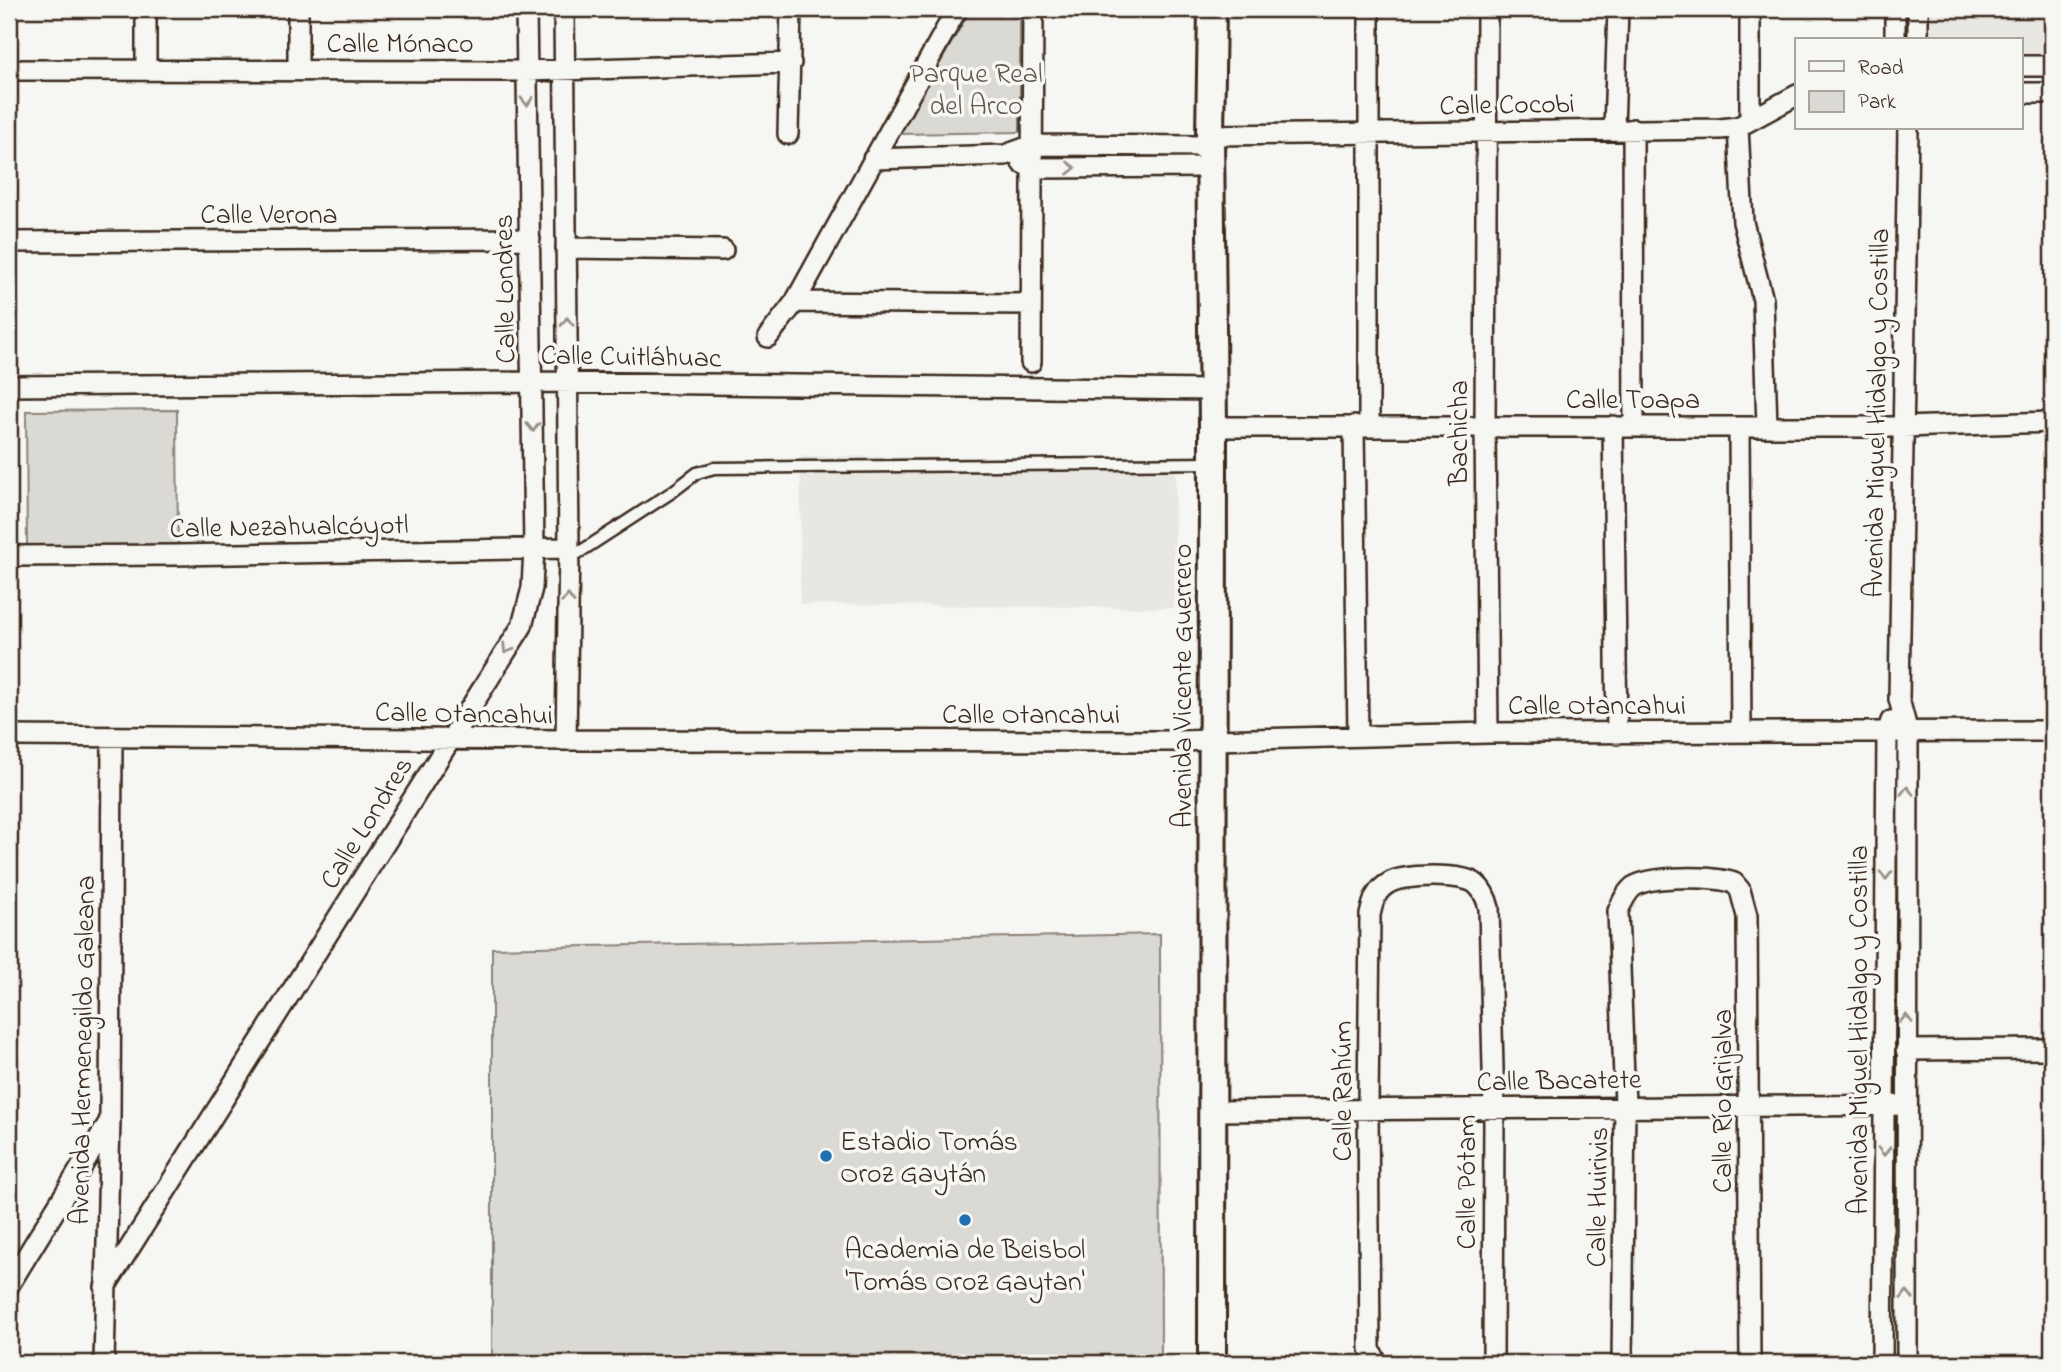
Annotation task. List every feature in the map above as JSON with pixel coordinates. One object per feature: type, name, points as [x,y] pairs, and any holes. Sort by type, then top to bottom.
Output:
[{"type":"main road","name":"Avenida Vicente Guerrero","points":[[1212,9],[1212,1363]]},
{"type":"street","points":[[146,9],[146,70]]},
{"type":"street","points":[[298,9],[298,69]]},
{"type":"street","name":"Calle Londres","points":[[105,1287],[522,626],[532,588],[534,548],[526,9]]},
{"type":"street","points":[[564,9],[569,553],[566,740]]},
{"type":"street","points":[[788,134],[790,9]]},
{"type":"street","points":[[768,337],[795,302],[957,9]]},
{"type":"street","points":[[1031,362],[1033,9]]},
{"type":"street","points":[[1358,736],[1369,9]]},
{"type":"street","name":"Bachicha","points":[[1487,9],[1485,426],[1488,733]]},
{"type":"street","points":[[1618,9],[1634,426]]},
{"type":"street","points":[[1750,9],[1744,123],[1743,222],[1763,300],[1767,427]]},
{"type":"street","points":[[1895,9],[1895,38]]},
{"type":"street","points":[[1918,9],[1918,38]]},
{"type":"street","name":"Calle Mónaco","points":[[9,70],[526,71],[791,63]]},
{"type":"street","points":[[2022,66],[2052,66]]},
{"type":"street","points":[[2022,93],[2052,93]]},
{"type":"street","name":"Calle Cocobi","points":[[1210,149],[1369,132],[1720,129],[1744,123],[1795,96]]},
{"type":"street","name":"Avenida Miguel Hidalgo y Costilla","points":[[1907,1363],[1908,733],[1899,699],[1908,130]]},
{"type":"street","points":[[873,159],[1005,155],[1033,145],[1210,149]]},
{"type":"street","points":[[1005,155],[1032,168],[1210,149]]},
{"type":"street","name":"Calle Verona","points":[[9,242],[530,239]]},
{"type":"street","points":[[566,248],[723,250]]},
{"type":"street","points":[[795,302],[1031,303]]},
{"type":"street","name":"Calle Cuitláhuac","points":[[9,386],[568,382],[1211,390]]},
{"type":"street","name":"Calle Toapa","points":[[1213,427],[1903,427],[2052,422]]},
{"type":"street","points":[[1612,426],[1617,734]]},
{"type":"street","points":[[1739,427],[1741,731]]},
{"type":"street","name":"Calle Nezahualcóyotl","points":[[9,556],[534,548],[569,553]]},
{"type":"street","name":"Avenida Miguel Hidalgo y Costilla","points":[[1882,1363],[1887,733],[1899,699]]},
{"type":"street","name":"Calle Otancahui","points":[[9,736],[566,740],[1213,740],[1488,733],[2052,731]]},
{"type":"street","name":"Avenida Hermenegildo Galeana","points":[[104,1363],[110,1120],[112,737]]},
{"type":"street","name":"Calle Rahúm","points":[[1374,1356],[1368,1108],[1370,915],[1380,889],[1391,881],[1431,876]]},
{"type":"street","name":"Calle Pótam","points":[[1431,876],[1469,880],[1476,884],[1487,900],[1494,1108],[1493,1363]]},
{"type":"street","name":"Calle Huirivis","points":[[1622,1363],[1625,1106],[1618,911],[1630,889],[1642,882],[1692,879]]},
{"type":"street","name":"Calle Río Grijalva","points":[[1692,879],[1734,883],[1740,890],[1747,916],[1750,1363]]},
{"type":"street","points":[[1906,1050],[2052,1049]]},
{"type":"street","name":"Calle Bacatete","points":[[1212,1111],[1907,1105]]},
{"type":"street","points":[[9,1285],[110,1120]]},
{"type":"lane","points":[[569,553],[662,499],[697,473],[714,468],[1212,463]]},
{"type":"shaded area","points":[[1921,9],[2052,9],[2052,57],[2022,57],[2022,38],[1920,38]]},
{"type":"shaded area","points":[[801,456],[1176,459],[1174,608],[800,604]]},
{"type":"green space","name":"Parque Real del Arco","points":[[971,9],[1020,9],[1020,132],[899,134]]},
{"type":"green space","points":[[177,410],[178,550],[27,551],[26,411]]},
{"type":"green space","name":"Estadio Tomás Oroz Gaytán","points":[[1160,934],[1161,1363],[492,1363],[492,948]]},
{"type":"place","name":"Estadio Tomás Oroz Gaytán","points":[[826,1156]]},
{"type":"place","name":"Academia de Beisbol 'Tomás Oroz Gaytan'","points":[[965,1220]]}]
